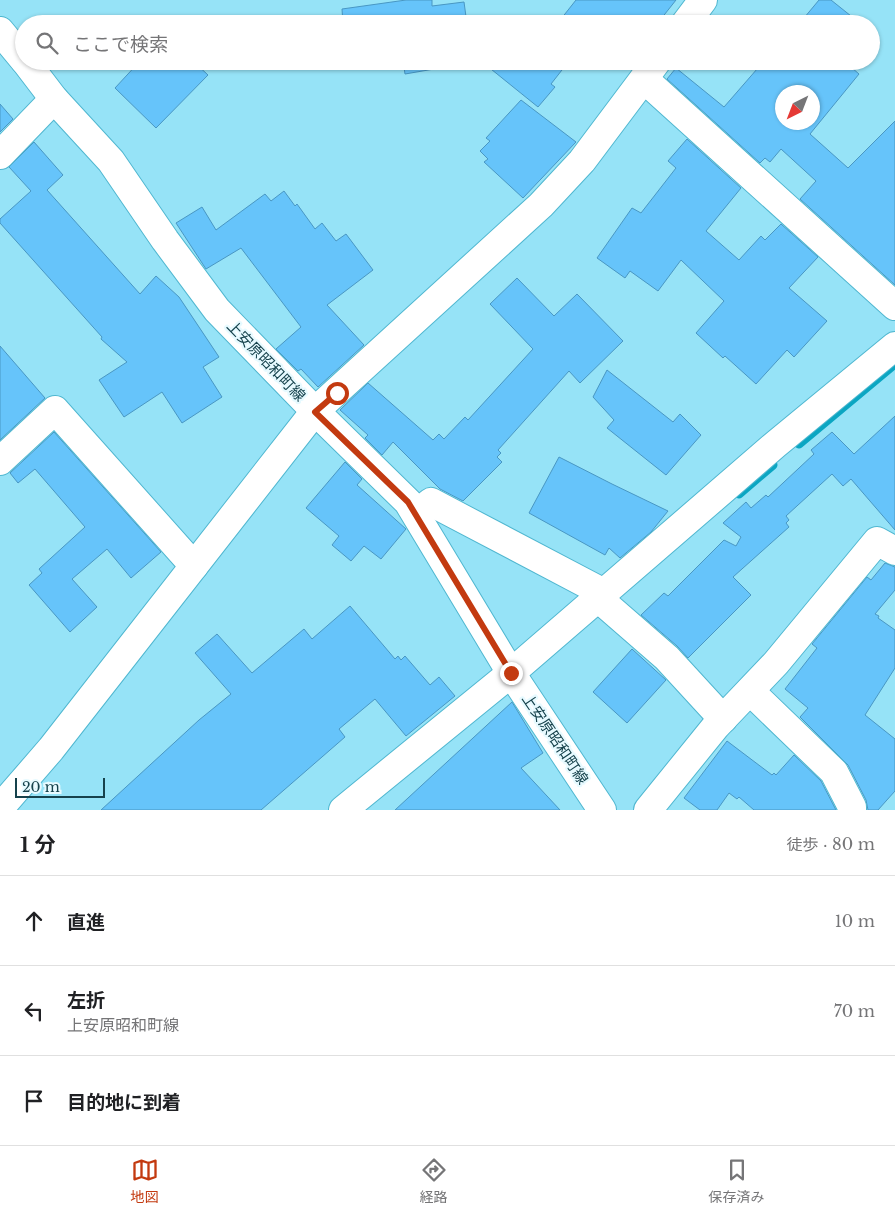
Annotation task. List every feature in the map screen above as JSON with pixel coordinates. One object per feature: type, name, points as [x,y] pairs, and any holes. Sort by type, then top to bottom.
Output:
[{"type":"street","points":[[692,15],[703,0]]},
{"type":"street","name":"上安原昭和町線","points":[[0,31],[15,49]]},
{"type":"street","name":"上安原昭和町線","points":[[32,70],[54,99],[111,161],[165,240],[217,310],[315,412],[408,502],[511,673],[602,810]]},
{"type":"street","points":[[0,808],[51,749],[315,412],[541,205],[582,161],[651,70],[895,306]]},
{"type":"street","points":[[0,155],[54,99]]},
{"type":"street","points":[[343,810],[511,673],[776,444],[895,346]]},
{"type":"street","points":[[0,461],[55,410],[194,566]]},
{"type":"street","points":[[416,514],[432,502],[601,596],[667,658],[723,719]]},
{"type":"street","points":[[648,810],[723,719],[776,663],[877,541],[895,551]]},
{"type":"street","points":[[750,691],[834,772],[852,810]]},
{"type":"building","points":[[406,0],[432,0],[432,6],[464,2],[466,15],[342,15],[342,9]]},
{"type":"building","points":[[576,0],[676,0],[664,15],[564,15]]},
{"type":"building","points":[[819,0],[831,0],[850,15],[806,15]]},
{"type":"building","points":[[132,70],[203,70],[208,75],[156,128],[115,88]]},
{"type":"building","points":[[404,70],[428,70],[405,74]]},
{"type":"building","points":[[492,70],[562,70],[551,84],[555,87],[538,107]]},
{"type":"building","points":[[674,70],[678,70],[724,107],[756,70],[854,70],[859,74],[820,122],[820,85],[775,85],[775,130],[813,130],[810,134],[848,168],[895,121],[895,285],[800,199],[816,181],[781,149],[770,162],[765,158],[760,163],[667,79]]},
{"type":"building","points":[[521,100],[576,142],[523,198],[484,162],[488,159],[480,151],[490,141],[486,138]]},
{"type":"building","points":[[0,104],[13,119],[0,132]]},
{"type":"building","points":[[687,139],[741,188],[706,231],[739,260],[761,236],[765,240],[781,224],[818,257],[789,288],[827,321],[794,357],[787,350],[756,384],[725,356],[723,358],[696,333],[724,301],[681,260],[658,291],[630,271],[625,278],[597,258],[632,208],[641,213],[676,168],[668,161]]},
{"type":"building","points":[[34,142],[63,175],[47,190],[140,294],[156,276],[179,297],[219,357],[203,367],[222,397],[182,423],[162,392],[124,417],[99,380],[127,362],[101,339],[102,337],[0,223],[0,219],[31,191],[9,167]]},
{"type":"building","points":[[284,191],[295,206],[297,204],[315,229],[322,223],[336,241],[346,234],[373,270],[327,305],[364,345],[318,387],[301,369],[298,371],[276,349],[301,327],[241,248],[206,269],[176,223],[202,207],[216,230],[265,194],[271,201]]},
{"type":"building","points":[[517,278],[554,316],[577,294],[623,341],[580,383],[569,371],[498,450],[501,453],[497,457],[502,462],[463,501],[440,489],[393,442],[382,455],[365,438],[368,435],[340,410],[368,383],[433,440],[439,434],[444,439],[465,417],[468,420],[533,349],[490,304]]},
{"type":"building","points":[[0,346],[45,398],[0,440]]},
{"type":"building","points":[[607,370],[673,422],[680,414],[701,435],[666,475],[607,428],[614,420],[593,397]]},
{"type":"building","points":[[895,416],[895,530],[851,479],[843,486],[832,474],[786,516],[789,520],[786,523],[789,527],[733,577],[751,595],[688,658],[641,615],[664,593],[668,596],[724,540],[736,546],[741,537],[723,523],[746,502],[751,508],[766,495],[768,497],[814,454],[811,450],[832,432],[854,454]]},
{"type":"building","points":[[54,432],[161,552],[131,578],[107,549],[72,579],[97,607],[70,632],[29,585],[42,573],[39,569],[85,527],[35,469],[18,483],[10,473]]},
{"type":"building","points":[[559,457],[668,511],[651,532],[620,558],[609,548],[605,555],[529,513]]},
{"type":"building","points":[[345,462],[362,479],[357,485],[406,529],[381,559],[364,546],[351,561],[332,545],[339,536],[306,508]]},
{"type":"building","points":[[885,563],[895,567],[895,590],[875,614],[895,630],[895,668],[865,715],[895,739],[895,791],[878,810],[868,810],[866,800],[848,765],[800,717],[808,708],[785,689],[817,648],[812,644],[867,577],[871,580]]},
{"type":"building","points":[[350,606],[395,659],[398,656],[401,660],[405,656],[430,685],[439,677],[455,696],[406,736],[375,699],[339,729],[345,737],[261,810],[101,810],[199,720],[231,694],[195,653],[217,634],[252,673],[304,629],[312,639]]},
{"type":"building","points":[[632,649],[666,680],[627,723],[593,692]]},
{"type":"building","points":[[512,702],[543,753],[521,768],[560,810],[395,810]]},
{"type":"building","points":[[727,741],[772,775],[774,773],[776,775],[794,755],[821,781],[836,810],[754,810],[739,797],[737,799],[729,793],[717,810],[700,810],[684,798]]},
{"type":"waterway","points":[[799,444],[895,364]]},
{"type":"waterway","points":[[739,494],[773,465]]},
{"type":"route","points":[[337,393],[315,412],[408,502],[511,673]]}]
